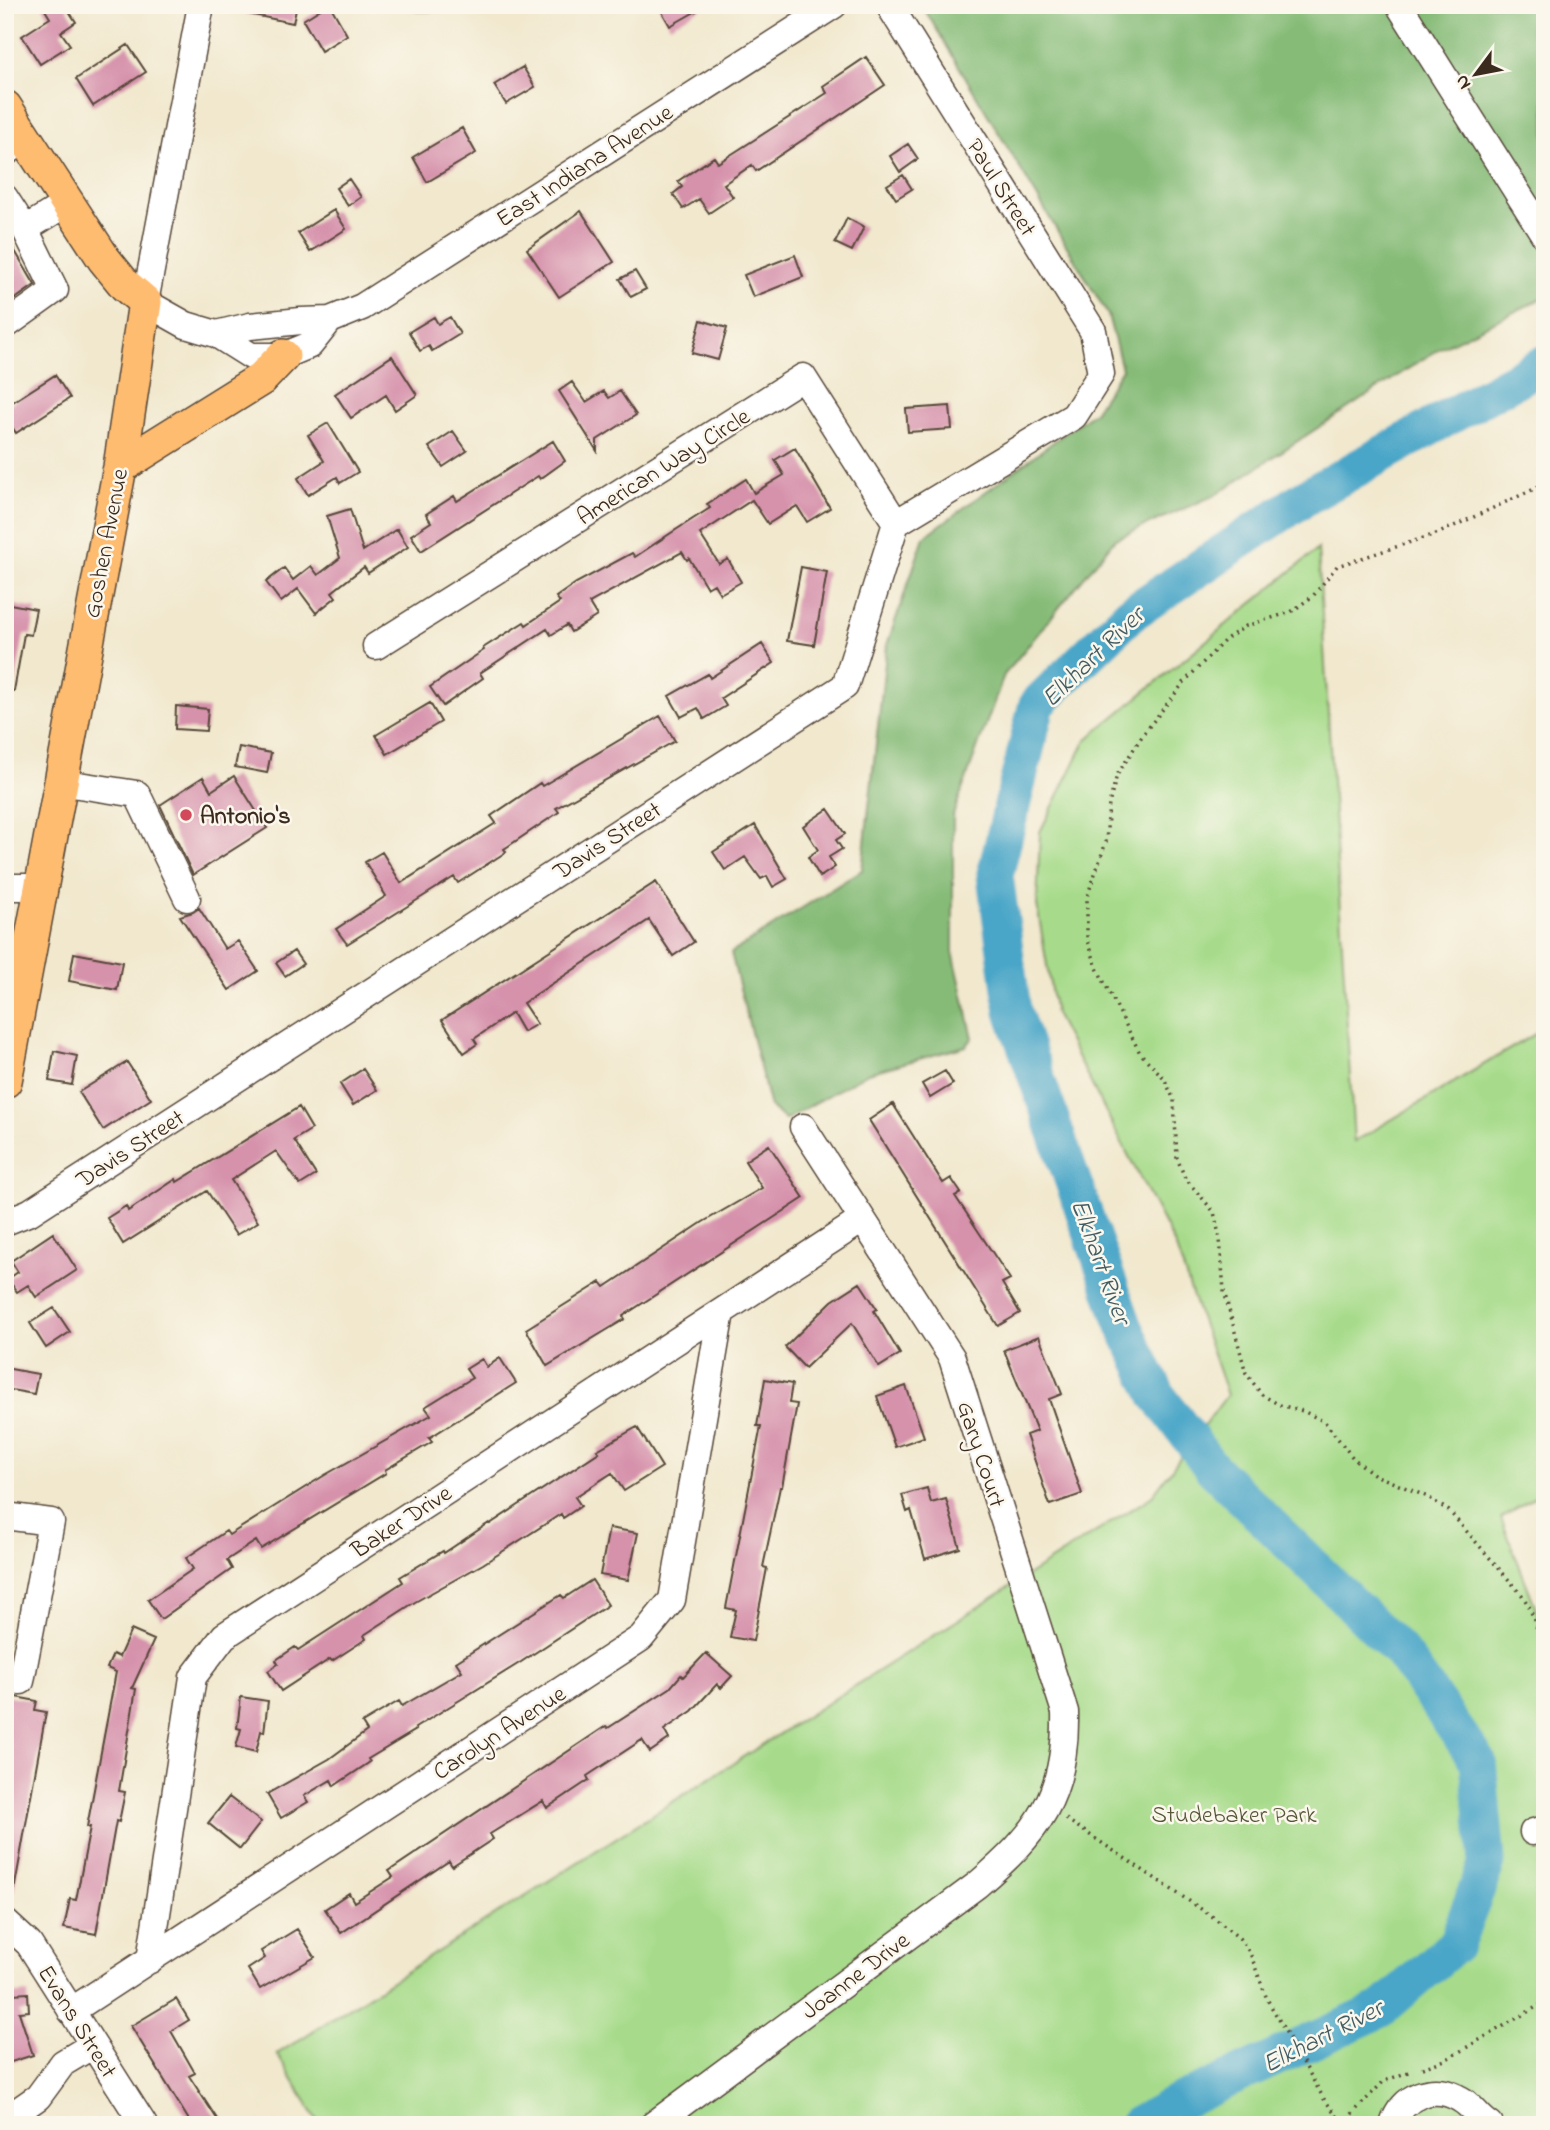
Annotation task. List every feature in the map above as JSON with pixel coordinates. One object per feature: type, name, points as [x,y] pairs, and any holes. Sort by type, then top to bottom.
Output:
[{"type":"main road","points":[[5,107],[16,146],[67,203],[104,259],[125,285],[145,302]]},
{"type":"main road","name":"Goshen Avenue","points":[[5,1081],[120,467],[145,302]]},
{"type":"main road","points":[[120,467],[261,379],[283,356]]},
{"type":"street","name":"Goshen Avenue","points":[[145,302],[201,5]]},
{"type":"street","name":"East Indiana Avenue","points":[[216,334],[250,326],[301,320],[330,320],[362,307],[834,5]]},
{"type":"street","name":"Paul Street","points":[[889,5],[1093,331],[1101,374],[1074,416],[896,523]]},
{"type":"street","points":[[1399,5],[1542,231]]},
{"type":"street","points":[[5,198],[25,229],[55,290],[5,326]]},
{"type":"street","points":[[25,229],[67,203]]},
{"type":"street","name":"East Indiana Avenue","points":[[145,302],[186,325],[216,334],[251,356],[283,356],[310,345],[330,320]]},
{"type":"street","name":"American Way Circle","points":[[376,646],[803,377],[896,523]]},
{"type":"street","name":"Davis Street","points":[[5,1222],[30,1212],[845,686],[896,523]]},
{"type":"street","points":[[60,782],[137,794],[187,898]]},
{"type":"street","points":[[5,887],[40,887]]},
{"type":"street","name":"Gary Court","points":[[803,1127],[952,1358],[1065,1712],[1066,1742],[1059,1779],[1044,1812]]},
{"type":"street","name":"Baker Drive","points":[[150,1961],[193,1677],[224,1636],[862,1220]]},
{"type":"street","name":"Carolyn Avenue","points":[[71,2011],[641,1639],[672,1600],[721,1312]]},
{"type":"street","points":[[5,1516],[51,1522],[21,1681],[5,1679]]},
{"type":"street","name":"Joanne Drive","points":[[653,2125],[976,1885],[1004,1862],[1033,1830],[1044,1812]]},
{"type":"street","name":"Evans Street","points":[[5,1922],[29,1944],[144,2125]]},
{"type":"street","points":[[16,2119],[38,2097],[63,2063],[93,2045]]},
{"type":"street","points":[[1393,2125],[1396,2115],[1410,2099],[1428,2092],[1446,2092],[1463,2100],[1490,2125]]},
{"type":"path","points":[[1545,484],[1439,533],[1337,566],[1313,596],[1291,612],[1247,626],[1226,639],[1186,680],[1144,733],[1117,775],[1109,804],[1105,842],[1087,897],[1087,938],[1097,968],[1140,1053],[1164,1078],[1174,1100],[1177,1158],[1185,1178],[1214,1212],[1220,1239],[1224,1291],[1246,1373],[1262,1395],[1280,1405],[1303,1411],[1325,1422],[1353,1458],[1375,1475],[1428,1497],[1449,1511],[1522,1595],[1530,1608],[1545,1655]]},
{"type":"path","points":[[1044,1812],[1062,1816],[1213,1917],[1239,1938],[1250,1953],[1267,1999],[1331,2110],[1343,2123]]},
{"type":"path","points":[[1334,2125],[1343,2123],[1384,2081],[1445,2060],[1545,2002]]},
{"type":"green space","points":[[415,5],[543,5],[534,11],[416,11]]},
{"type":"green space","points":[[922,5],[1545,5],[1545,297],[1440,348],[1215,495],[1115,539],[1004,675],[953,815],[953,952],[973,1038],[966,1046],[868,1073],[785,1120],[770,1107],[731,953],[862,870],[887,645],[924,537],[1094,412],[1122,369],[1108,315]]},
{"type":"green space","name":"Studebaker Park","points":[[1318,549],[1354,1142],[1545,1028],[1545,1490],[1501,1518],[1545,1632],[1545,2125],[320,2125],[277,2054],[1151,1497],[1227,1395],[1175,1245],[1055,1014],[1037,905],[1040,832],[1086,740]]},
{"type":"building","points":[[42,5],[65,5],[76,22],[61,32],[70,45],[40,64],[22,36],[50,18]]},
{"type":"building","points":[[244,5],[297,5],[293,23],[243,13]]},
{"type":"building","points":[[330,5],[347,35],[321,51],[303,20]]},
{"type":"building","points":[[658,5],[707,5],[670,26]]},
{"type":"building","points":[[128,45],[146,72],[93,106],[76,79]]},
{"type":"building","points":[[866,57],[885,85],[756,171],[752,165],[724,184],[733,197],[709,213],[699,199],[683,209],[673,194],[682,187],[678,181],[714,157],[718,163],[827,93],[823,86]]},
{"type":"building","points":[[523,67],[535,87],[506,104],[494,85]]},
{"type":"building","points":[[462,128],[476,153],[427,182],[413,157]]},
{"type":"building","points":[[908,144],[918,159],[900,172],[890,156]]},
{"type":"building","points":[[903,175],[912,189],[896,199],[887,185]]},
{"type":"building","points":[[349,179],[361,197],[348,206],[336,188]]},
{"type":"building","points":[[334,210],[346,229],[310,252],[298,233]]},
{"type":"building","points":[[581,211],[614,262],[559,297],[527,249]]},
{"type":"building","points":[[847,218],[864,227],[852,251],[835,243]]},
{"type":"building","points":[[5,234],[35,285],[15,299],[5,284]]},
{"type":"building","points":[[795,255],[803,277],[753,297],[744,275]]},
{"type":"building","points":[[635,271],[646,289],[631,297],[620,279]]},
{"type":"building","points":[[434,317],[438,324],[450,317],[460,334],[432,351],[429,346],[420,351],[409,332]]},
{"type":"building","points":[[701,320],[727,328],[718,360],[692,353]]},
{"type":"building","points":[[392,356],[417,395],[395,410],[386,395],[351,418],[335,394]]},
{"type":"building","points":[[55,375],[70,398],[16,433],[5,416],[5,407]]},
{"type":"building","points":[[572,382],[586,402],[604,391],[609,398],[620,391],[636,415],[597,440],[597,451],[559,391]]},
{"type":"building","points":[[950,406],[952,429],[908,432],[906,409]]},
{"type":"building","points":[[328,423],[358,472],[340,483],[337,477],[308,495],[298,478],[324,461],[308,435]]},
{"type":"building","points":[[453,431],[467,451],[443,467],[429,447]]},
{"type":"building","points":[[553,441],[565,461],[421,551],[411,535],[431,522],[426,514],[454,496],[457,501]]},
{"type":"building","points":[[795,448],[830,508],[807,522],[797,506],[768,524],[752,500],[700,534],[719,564],[728,559],[741,582],[720,594],[714,584],[707,588],[689,558],[687,560],[682,552],[589,603],[597,616],[571,632],[567,625],[551,635],[547,629],[480,673],[483,678],[443,706],[430,687],[484,650],[483,648],[524,622],[526,625],[560,602],[556,597],[576,583],[632,553],[635,557],[710,508],[707,504],[746,479],[754,493],[784,475],[775,460]]},
{"type":"building","points":[[350,509],[363,551],[397,529],[408,547],[368,573],[364,567],[332,592],[336,597],[316,613],[298,589],[281,602],[266,582],[284,568],[293,580],[311,566],[318,575],[340,558],[327,516]]},
{"type":"building","points":[[801,567],[827,572],[814,645],[787,641]]},
{"type":"building","points":[[5,603],[36,609],[31,635],[24,634],[14,691],[5,691]]},
{"type":"building","points":[[762,644],[774,663],[721,698],[726,706],[704,719],[698,708],[681,717],[669,696],[708,674],[710,678]]},
{"type":"building","points":[[430,703],[441,722],[387,754],[376,735]]},
{"type":"building","points":[[176,706],[208,709],[206,731],[175,729]]},
{"type":"building","points":[[660,716],[675,741],[556,808],[559,812],[504,849],[506,852],[458,883],[454,877],[347,944],[336,929],[386,896],[365,862],[382,852],[401,883],[496,823],[491,816],[540,783],[542,786]]},
{"type":"building","points":[[239,747],[271,753],[267,773],[235,767]]},
{"type":"building","points":[[234,776],[267,828],[193,875],[160,805],[203,777],[211,791]]},
{"type":"building","points":[[828,809],[845,834],[836,840],[842,849],[829,857],[835,867],[820,877],[808,857],[818,850],[803,826]]},
{"type":"building","points":[[755,825],[787,879],[773,887],[767,876],[761,879],[745,857],[725,870],[713,852]]},
{"type":"building","points":[[656,882],[694,942],[673,956],[649,920],[523,1003],[537,1024],[523,1032],[512,1013],[474,1039],[477,1044],[464,1053],[442,1020]]},
{"type":"building","points":[[199,908],[225,949],[238,941],[258,971],[229,990],[180,916]]},
{"type":"building","points":[[294,951],[303,964],[285,976],[276,963]]},
{"type":"building","points":[[74,953],[122,962],[117,990],[69,981]]},
{"type":"building","points":[[54,1051],[77,1056],[72,1085],[49,1081]]},
{"type":"building","points":[[127,1062],[151,1099],[103,1130],[79,1092]]},
{"type":"building","points":[[363,1069],[377,1090],[353,1105],[340,1084]]},
{"type":"building","points":[[945,1071],[953,1084],[930,1098],[922,1084]]},
{"type":"building","points":[[893,1104],[943,1183],[951,1178],[961,1193],[955,1196],[1010,1279],[1002,1283],[1020,1313],[998,1326],[869,1120]]},
{"type":"building","points":[[299,1107],[312,1129],[294,1140],[316,1175],[300,1185],[276,1151],[231,1180],[258,1222],[236,1235],[207,1191],[123,1244],[107,1218],[126,1206],[128,1211],[176,1179],[177,1182]]},
{"type":"building","points":[[769,1145],[804,1198],[623,1316],[625,1319],[547,1366],[526,1329],[601,1282],[605,1287],[703,1222],[762,1188],[745,1161]]},
{"type":"building","points":[[53,1233],[77,1270],[36,1297],[28,1285],[17,1292],[8,1279],[18,1272],[11,1261]]},
{"type":"building","points":[[860,1283],[900,1354],[879,1367],[852,1323],[805,1368],[785,1347],[832,1301]]},
{"type":"building","points":[[54,1308],[70,1332],[46,1348],[30,1323]]},
{"type":"building","points":[[1039,1336],[1062,1394],[1049,1399],[1082,1494],[1050,1505],[1026,1435],[1037,1431],[1004,1350]]},
{"type":"building","points":[[500,1358],[516,1383],[429,1438],[432,1442],[385,1470],[386,1473],[261,1549],[256,1541],[227,1560],[232,1569],[161,1619],[148,1600],[193,1569],[186,1558],[226,1531],[229,1535],[325,1475],[431,1415],[425,1407],[472,1378],[466,1369],[482,1359],[487,1367]]},
{"type":"building","points":[[5,1368],[38,1374],[34,1394],[5,1389]]},
{"type":"building","points":[[765,1379],[792,1384],[789,1403],[797,1404],[782,1487],[763,1567],[767,1568],[753,1641],[730,1637],[736,1610],[726,1608],[761,1426],[757,1426]]},
{"type":"building","points":[[906,1386],[924,1437],[895,1447],[877,1396]]},
{"type":"building","points":[[637,1427],[662,1467],[624,1491],[612,1473],[575,1497],[581,1506],[563,1518],[561,1514],[483,1564],[415,1602],[364,1635],[366,1639],[281,1691],[268,1671],[278,1664],[276,1660],[295,1647],[298,1650],[403,1582],[400,1577],[490,1524],[599,1452],[597,1450]]},
{"type":"building","points":[[927,1488],[931,1503],[946,1499],[960,1548],[925,1559],[911,1510],[907,1512],[902,1495]]},
{"type":"building","points":[[609,1528],[638,1533],[628,1580],[600,1575]]},
{"type":"building","points":[[592,1580],[608,1605],[368,1759],[370,1762],[334,1786],[331,1780],[304,1796],[308,1802],[281,1818],[267,1794],[329,1759],[367,1731],[362,1723],[399,1701],[402,1706],[462,1671],[456,1662],[561,1595],[564,1598]]},
{"type":"building","points":[[131,1630],[154,1640],[132,1688],[136,1689],[119,1791],[125,1792],[119,1822],[116,1821],[96,1934],[64,1928],[70,1899],[76,1900],[116,1672],[107,1668],[113,1654],[119,1657]]},
{"type":"building","points":[[706,1653],[732,1676],[721,1688],[717,1684],[692,1711],[664,1730],[669,1739],[650,1752],[642,1740],[587,1776],[589,1780],[547,1808],[543,1801],[490,1834],[493,1839],[452,1866],[449,1861],[341,1933],[325,1909],[349,1893],[354,1902],[393,1877],[389,1871],[606,1726],[608,1728],[670,1688]]},
{"type":"building","points":[[5,1695],[37,1701],[35,1710],[46,1712],[14,1891],[5,1890]]},
{"type":"building","points":[[241,1697],[268,1701],[264,1732],[261,1731],[256,1752],[236,1747],[241,1729],[237,1728]]},
{"type":"building","points":[[229,1797],[261,1822],[240,1849],[208,1823]]},
{"type":"building","points":[[297,1929],[315,1957],[260,1989],[248,1969],[265,1958],[261,1951]]},
{"type":"building","points":[[11,1987],[13,1994],[28,1993],[29,2011],[19,2012],[33,2055],[5,2064],[5,2034],[8,2034],[6,1988]]},
{"type":"building","points":[[176,1999],[189,2020],[171,2031],[195,2073],[189,2076],[221,2125],[192,2125],[131,2026]]},
{"type":"waterway","name":"Elkhart River","points":[[1137,2125],[1173,2105],[1380,2010],[1456,1944],[1487,1862],[1478,1761],[1400,1651],[1212,1468],[1158,1396],[1124,1326],[1013,1011],[995,875],[1037,704],[1130,614],[1306,497],[1545,363]]},
{"type":"place","name":"Antonio's","points":[[186,815]]}]
